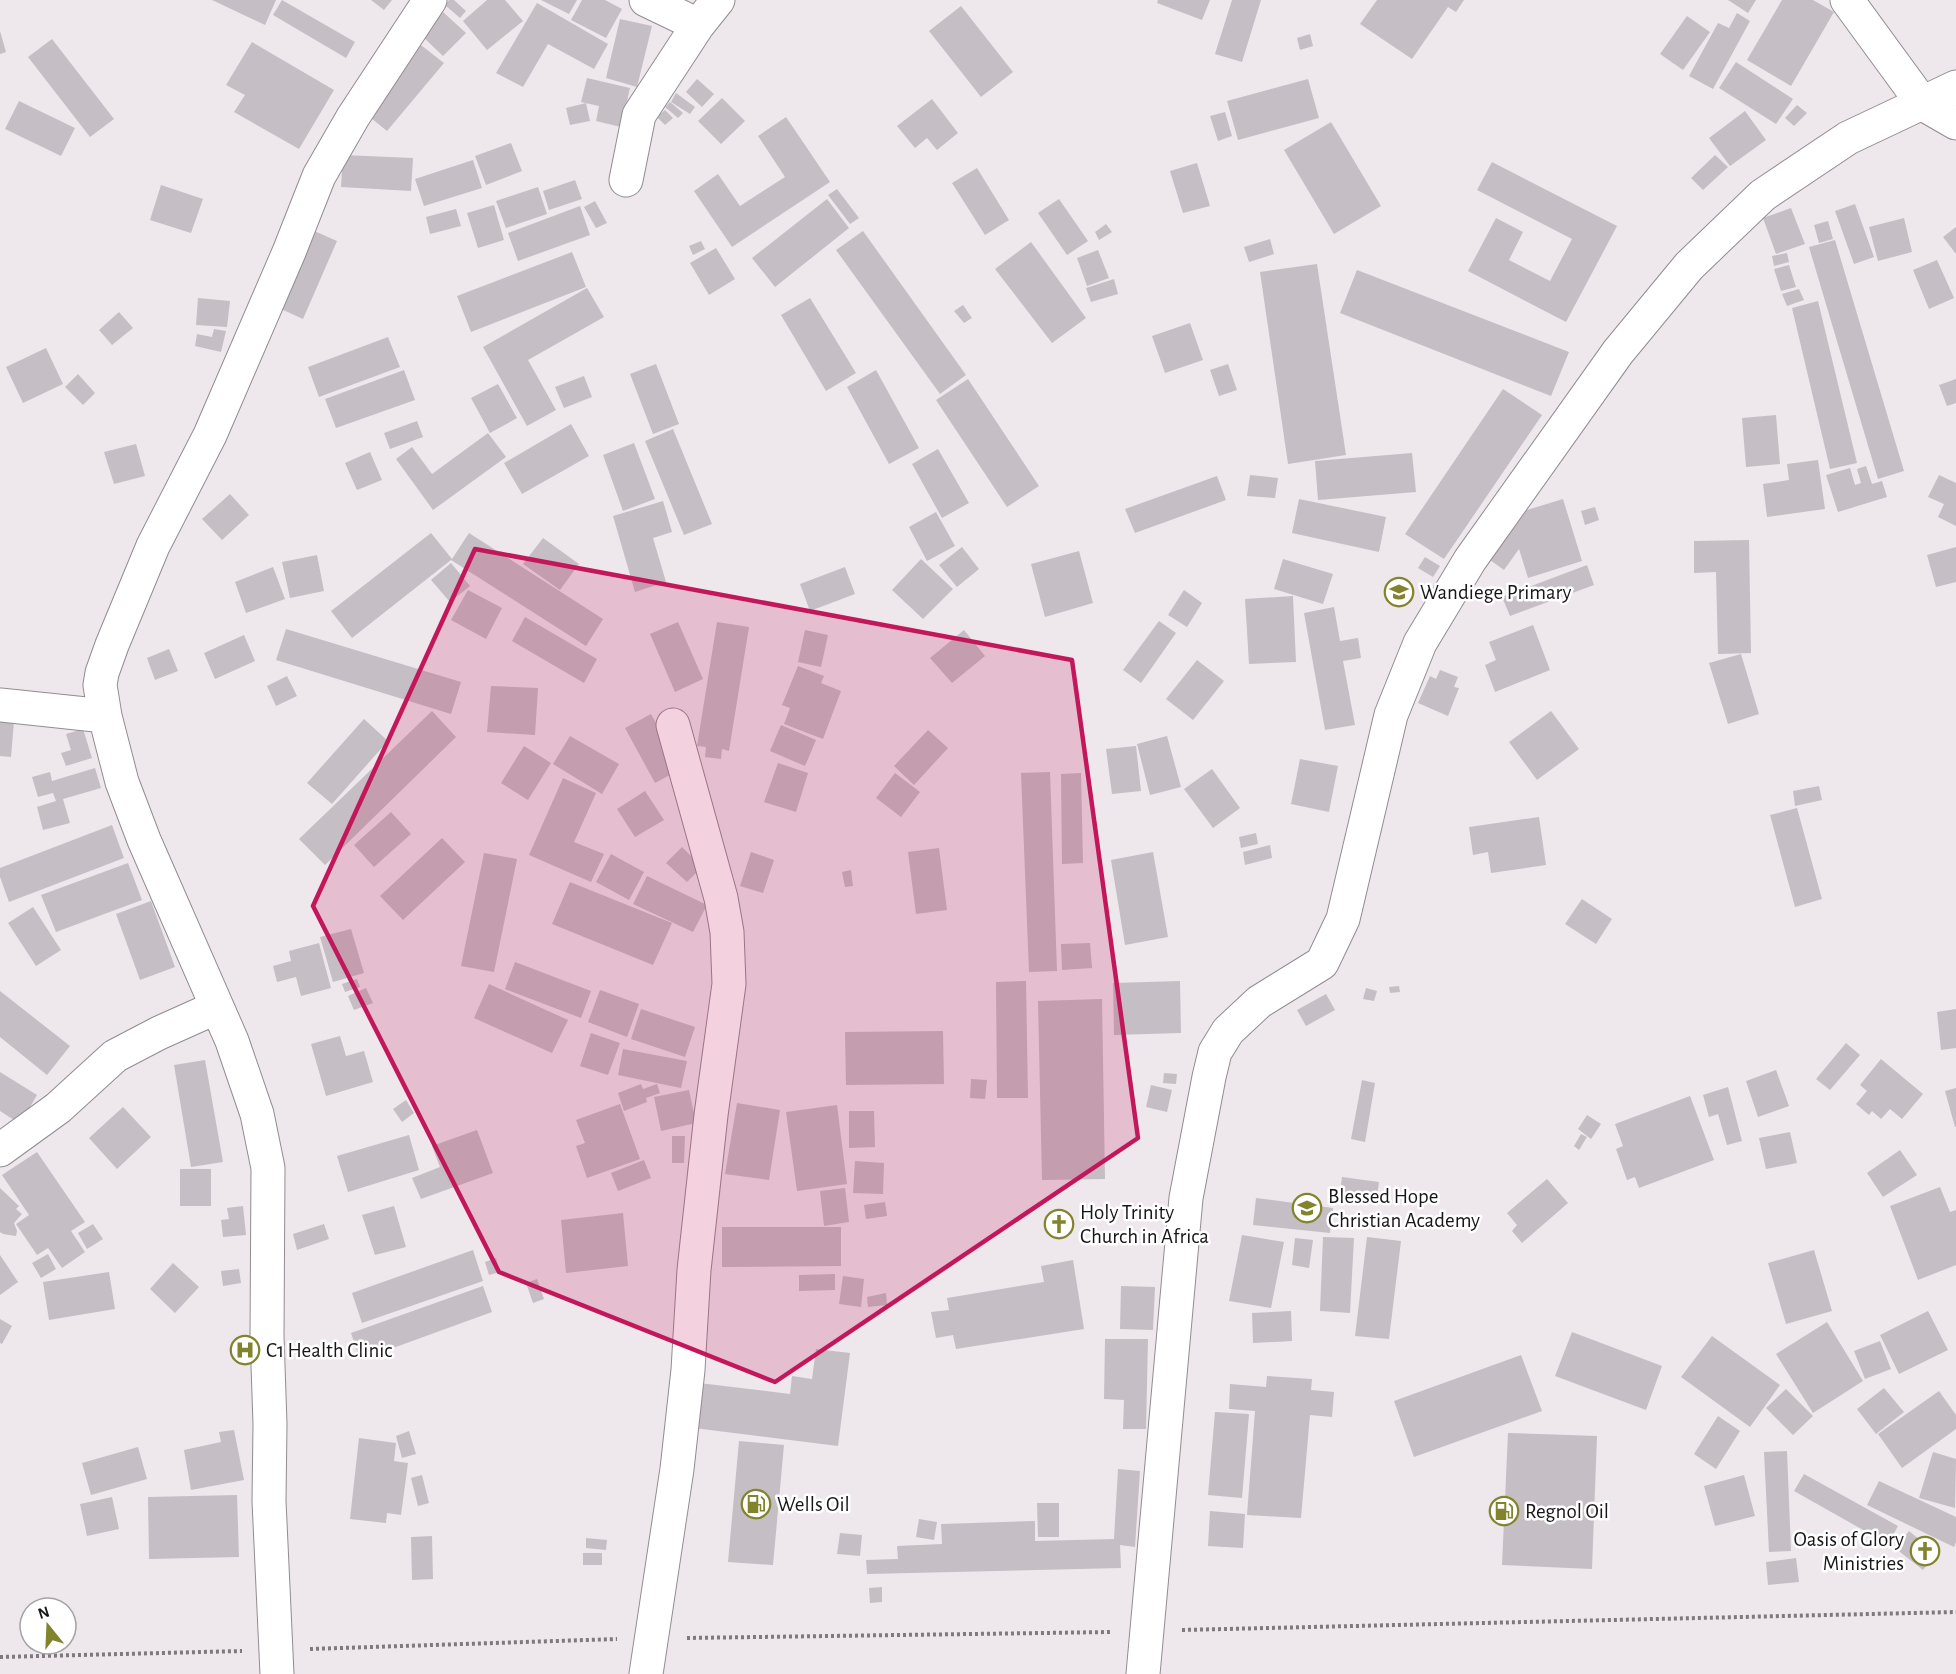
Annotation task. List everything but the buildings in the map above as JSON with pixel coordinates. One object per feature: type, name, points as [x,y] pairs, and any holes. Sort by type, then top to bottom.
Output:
[{"type":"street","points":[[277,1662],[269,1501],[268,1168],[257,1114],[232,1041],[144,840],[122,782],[105,716],[100,685],[112,645],[153,546],[210,435],[289,252],[319,176],[353,117],[430,0]]},
{"type":"street","points":[[626,180],[639,115],[708,12],[646,0]]},
{"type":"street","points":[[1847,0],[1923,104],[1956,123]]},
{"type":"street","points":[[1143,1674],[1186,1198],[1215,1052],[1228,1030],[1259,1002],[1322,963],[1343,920],[1391,715],[1420,643],[1470,560],[1617,352],[1689,266],[1763,195],[1848,138],[1956,87]]},
{"type":"street","points":[[0,705],[105,716]]},
{"type":"street","points":[[646,1674],[677,1469],[688,1370],[694,1270],[711,1115],[729,984],[727,932],[721,898],[702,822],[673,725]]},
{"type":"street","points":[[0,1150],[58,1108],[115,1056],[159,1032],[217,1007]]},
{"type":"path","points":[[0,1657],[277,1662],[651,1638],[1146,1631],[1956,1612]]},
{"type":"highlighted area","points":[[475,549],[1072,660],[1138,1138],[775,1382],[499,1272],[313,906]]},
{"type":"place","name":"Wandiege Primary","points":[[1399,592]]},
{"type":"place","name":"Blessed Hope Christian Academy","points":[[1307,1208]]},
{"type":"place","name":"Holy Trinity Church in Africa","points":[[1059,1224]]},
{"type":"place","name":"C1 Health Clinic","points":[[245,1350]]},
{"type":"place","name":"Wells Oil","points":[[756,1504]]},
{"type":"place","name":"Regnol Oil","points":[[1504,1511]]},
{"type":"place","name":"Oasis of Glory Ministries","points":[[1925,1551]]}]
